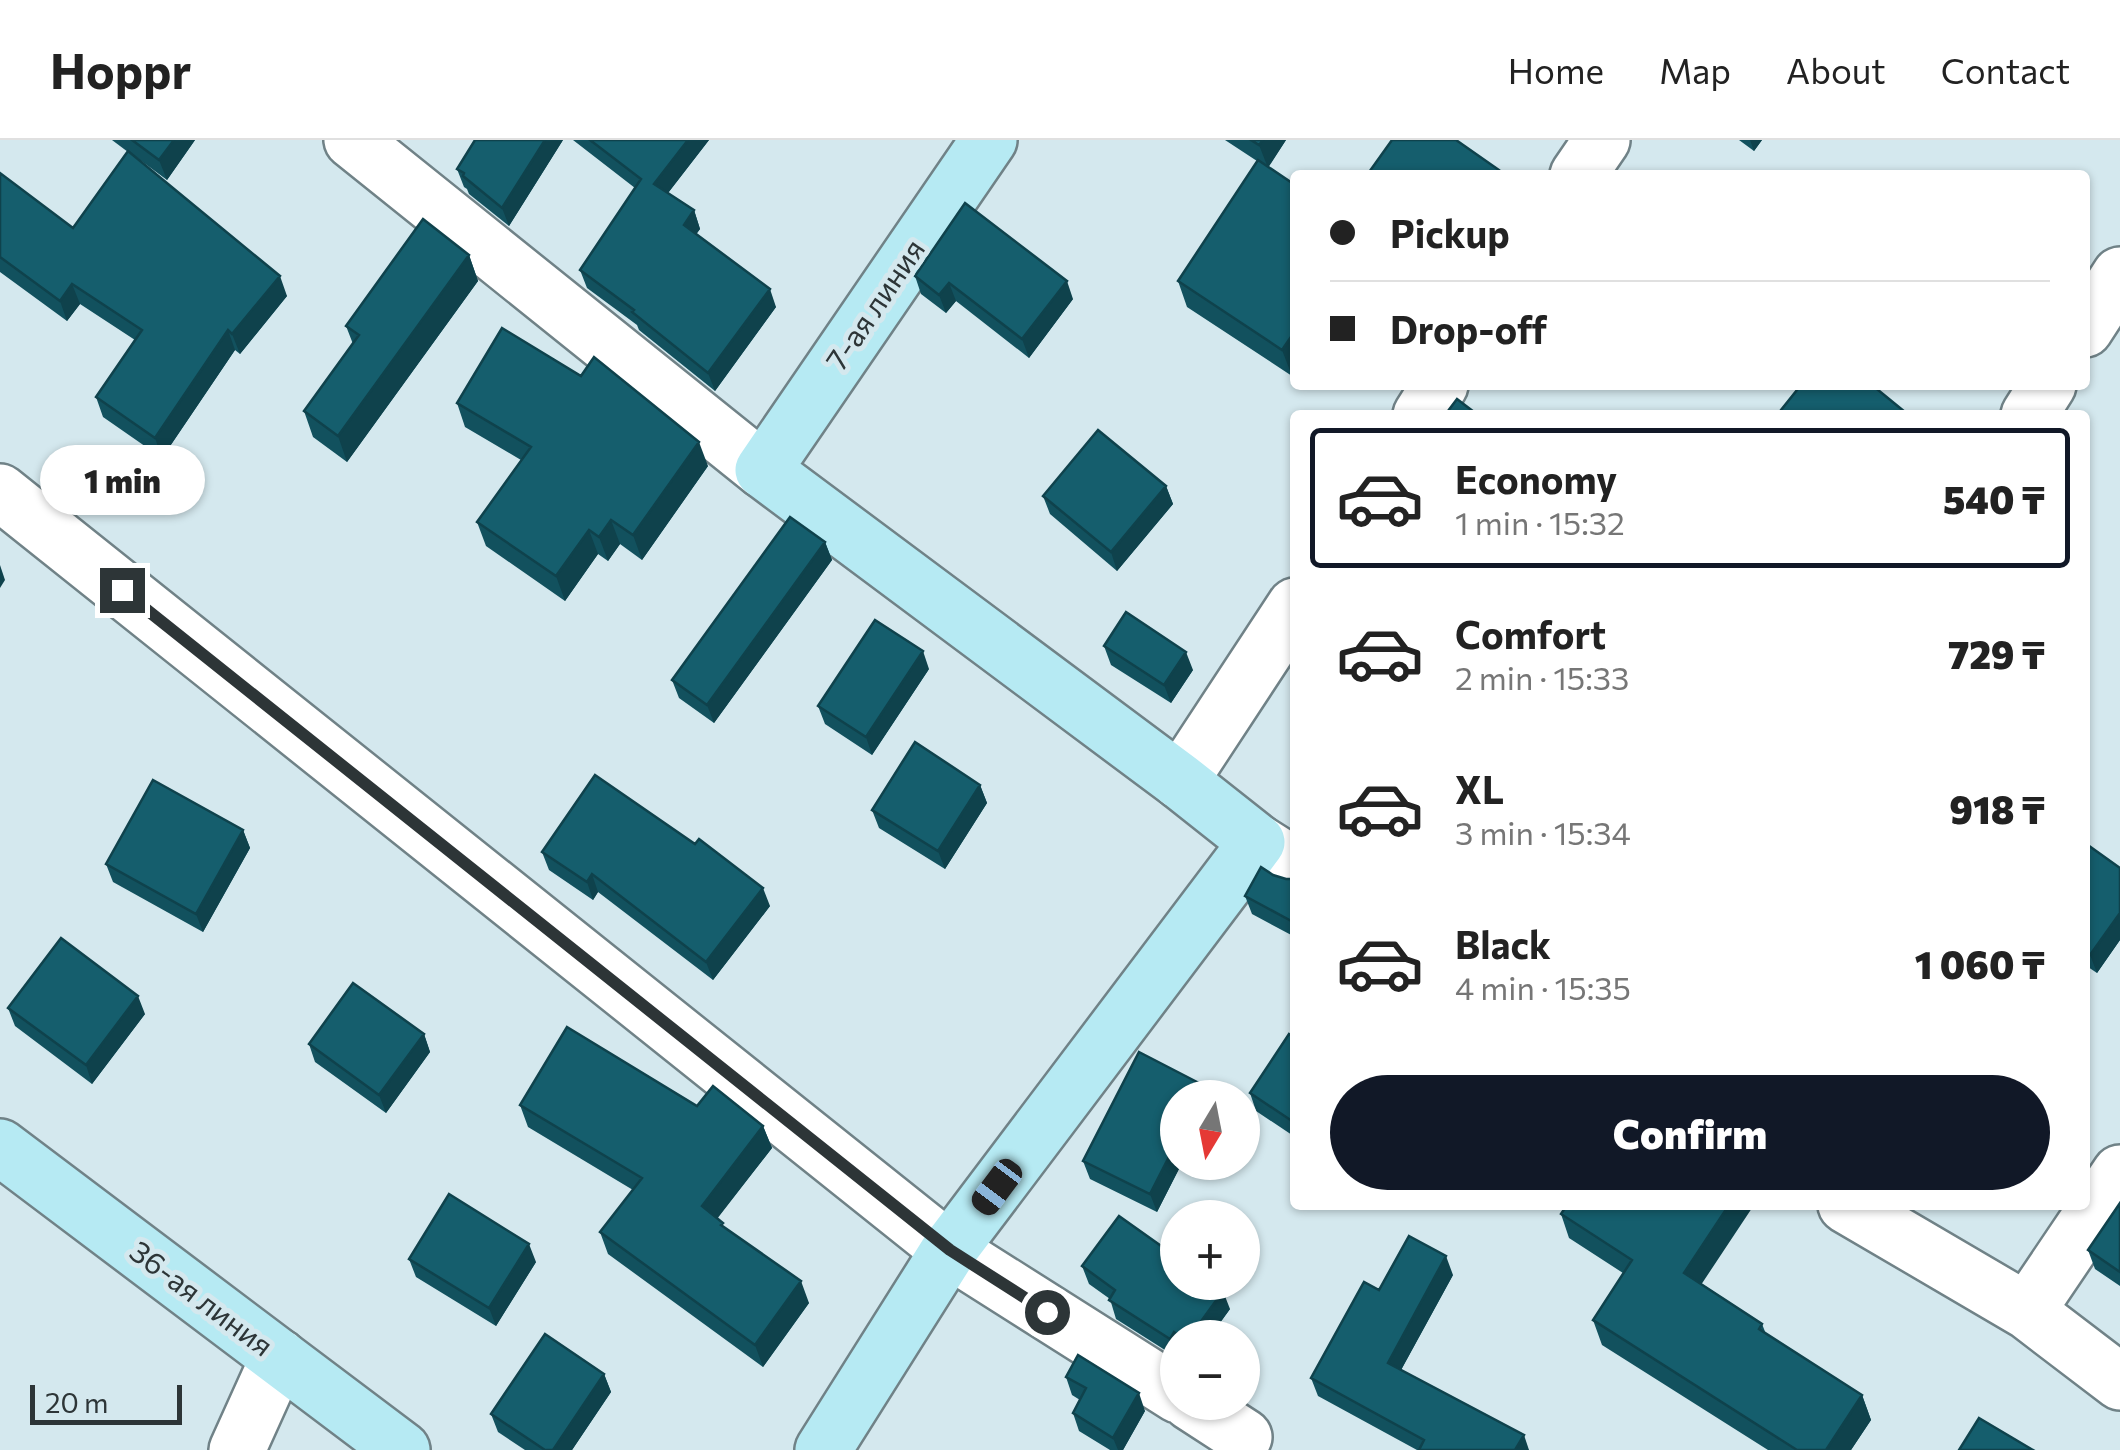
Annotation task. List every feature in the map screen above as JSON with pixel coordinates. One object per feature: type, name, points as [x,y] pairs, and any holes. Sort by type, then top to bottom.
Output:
[{"type":"street","points":[[352,140],[763,470],[1276,854],[950,1250],[823,1450]]},
{"type":"street","name":"7-ая линия","points":[[763,470],[989,140]]},
{"type":"street","points":[[1581,170],[1602,140]]},
{"type":"street","points":[[2090,321],[2120,275]]},
{"type":"street","points":[[0,492],[950,1250],[1160,1384]]},
{"type":"street","points":[[1180,780],[1290,614]]},
{"type":"street","name":"36-ая линия","points":[[0,1147],[402,1450]]},
{"type":"street","points":[[2027,1312],[2120,1173]]},
{"type":"street","points":[[1854,1210],[2027,1312],[2120,1382]]},
{"type":"street","points":[[236,1450],[279,1358]]},
{"type":"street","points":[[1213,1420],[1246,1446]]},
{"type":"building","points":[[132,140],[174,140],[159,160]]},
{"type":"building","points":[[475,140],[545,140],[502,208],[457,169]]},
{"type":"building","points":[[590,140],[688,140],[654,184],[694,210],[684,225],[770,289],[708,373],[580,270],[641,179]]},
{"type":"building","points":[[1392,140],[1456,140],[1499,170],[1371,170]]},
{"type":"building","points":[[128,151],[280,276],[232,334],[228,330],[155,438],[96,397],[142,330],[72,284],[60,301],[0,257],[0,173],[73,228]]},
{"type":"building","points":[[1258,160],[1290,182],[1290,338],[1282,350],[1178,281]]},
{"type":"building","points":[[965,203],[1067,281],[1022,339],[949,283],[939,295],[915,276]]},
{"type":"building","points":[[423,219],[469,255],[338,436],[304,411],[359,335],[346,326]]},
{"type":"building","points":[[502,328],[581,376],[594,357],[699,442],[633,535],[611,520],[599,537],[589,530],[556,576],[477,522],[531,447],[457,403]]},
{"type":"building","points":[[1797,390],[1878,390],[1903,410],[1781,410]]},
{"type":"building","points":[[1457,399],[1471,410],[1449,410]]},
{"type":"building","points":[[1098,430],[1166,486],[1111,552],[1043,496]]},
{"type":"building","points":[[790,517],[825,542],[707,705],[672,680]]},
{"type":"building","points":[[1126,612],[1186,652],[1164,685],[1104,646]]},
{"type":"building","points":[[875,620],[923,651],[866,737],[818,706]]},
{"type":"building","points":[[915,742],[980,785],[938,851],[872,810]]},
{"type":"building","points":[[595,775],[695,844],[699,839],[763,888],[706,962],[592,874],[587,882],[542,852]]},
{"type":"building","points":[[153,780],[243,830],[196,914],[106,864]]},
{"type":"building","points":[[2090,847],[2120,868],[2120,913],[2090,955]]},
{"type":"building","points":[[1261,867],[1290,879],[1290,920],[1245,896]]},
{"type":"building","points":[[61,938],[138,996],[86,1065],[8,1008]]},
{"type":"building","points":[[353,983],[424,1034],[379,1095],[309,1044]]},
{"type":"building","points":[[567,1027],[697,1106],[713,1086],[763,1126],[702,1206],[721,1225],[801,1281],[755,1345],[600,1232],[642,1178],[520,1105]]},
{"type":"building","points":[[1289,1034],[1290,1035],[1290,1120],[1260,1100],[1259,1080]]},
{"type":"building","points":[[1139,1052],[1193,1080],[1160,1080],[1160,1174],[1150,1194],[1083,1161]]},
{"type":"building","points":[[449,1194],[529,1244],[489,1308],[409,1259]]},
{"type":"building","points":[[2120,1203],[2120,1272],[2088,1250]]},
{"type":"building","points":[[1564,1210],[1726,1210],[1684,1273],[1762,1324],[1759,1329],[1862,1395],[1826,1450],[1797,1450],[1593,1320],[1632,1260],[1561,1214]]},
{"type":"building","points":[[1119,1216],[1160,1245],[1160,1300],[1216,1300],[1202,1320],[1160,1320],[1160,1333],[1109,1300],[1115,1290],[1082,1266]]},
{"type":"building","points":[[1409,1236],[1446,1256],[1388,1363],[1524,1435],[1515,1450],[1419,1450],[1424,1440],[1311,1378],[1364,1282],[1379,1290]]},
{"type":"building","points":[[545,1334],[604,1374],[553,1450],[545,1450],[491,1414]]},
{"type":"building","points":[[1078,1355],[1139,1393],[1113,1438],[1073,1413],[1086,1388],[1066,1377]]},
{"type":"building","points":[[1979,1418],[2033,1450],[1959,1450]]},
{"type":"route","points":[[122,590],[950,1250],[1047,1312]]}]
